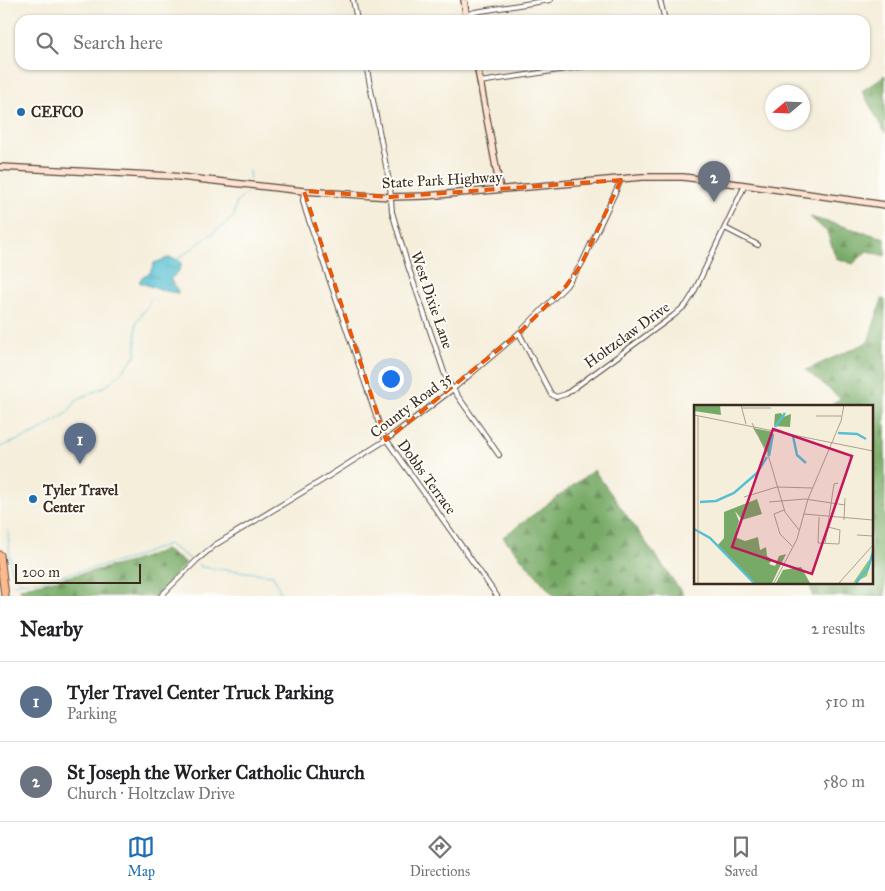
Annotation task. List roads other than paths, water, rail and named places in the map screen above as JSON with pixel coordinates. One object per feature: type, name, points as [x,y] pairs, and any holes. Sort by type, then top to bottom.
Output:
[{"type":"highway","points":[[0,555],[5,596]]},
{"type":"main road","points":[[464,0],[467,15]]},
{"type":"main road","points":[[478,70],[500,189]]},
{"type":"main road","name":"State Park Highway","points":[[0,167],[170,176],[304,191],[390,197],[678,177],[885,205]]},
{"type":"street","points":[[353,0],[356,15]]},
{"type":"street","points":[[475,15],[534,1],[550,0]]},
{"type":"street","points":[[660,0],[664,15]]},
{"type":"street","name":"West Dixie Lane","points":[[367,70],[390,186],[392,212],[408,266],[446,377],[499,455]]},
{"type":"street","points":[[480,82],[559,70]]},
{"type":"street","name":"County Road 35","points":[[161,596],[215,545],[321,482],[386,440],[519,333],[544,309],[576,272],[621,180]]},
{"type":"street","name":"Holtzclaw Drive","points":[[519,333],[548,390],[553,396],[559,397],[566,394],[673,316],[686,304],[693,294],[744,185]]},
{"type":"street","name":"Dobbs Terrace","points":[[304,191],[306,212],[386,440],[497,596]]},
{"type":"street","points":[[725,228],[758,245]]},
{"type":"water","points":[[168,258],[178,260],[181,263],[178,272],[170,279],[178,293],[160,290],[139,282],[142,277],[150,273],[154,263]]},
{"type":"waterway","points":[[249,170],[250,179]]},
{"type":"waterway","points":[[178,259],[234,217],[236,203],[249,191]]},
{"type":"waterway","points":[[0,447],[36,433],[66,414],[78,399],[106,386],[122,372],[136,354],[136,323],[152,299]]},
{"type":"waterway","points":[[8,531],[11,572],[22,582]]},
{"type":"waterway","points":[[12,584],[43,580],[133,558],[168,544],[190,559]]},
{"type":"waterway","points":[[198,564],[201,567],[273,575],[282,596]]},
{"type":"place","name":"CEFCO","points":[[21,112]]},
{"type":"place","name":"St Joseph the Worker Catholic Church","points":[[714,202]]},
{"type":"place","name":"Tyler Travel Center Truck Parking","points":[[80,464]]},
{"type":"place","name":"Tyler Travel Center","points":[[33,499]]}]
